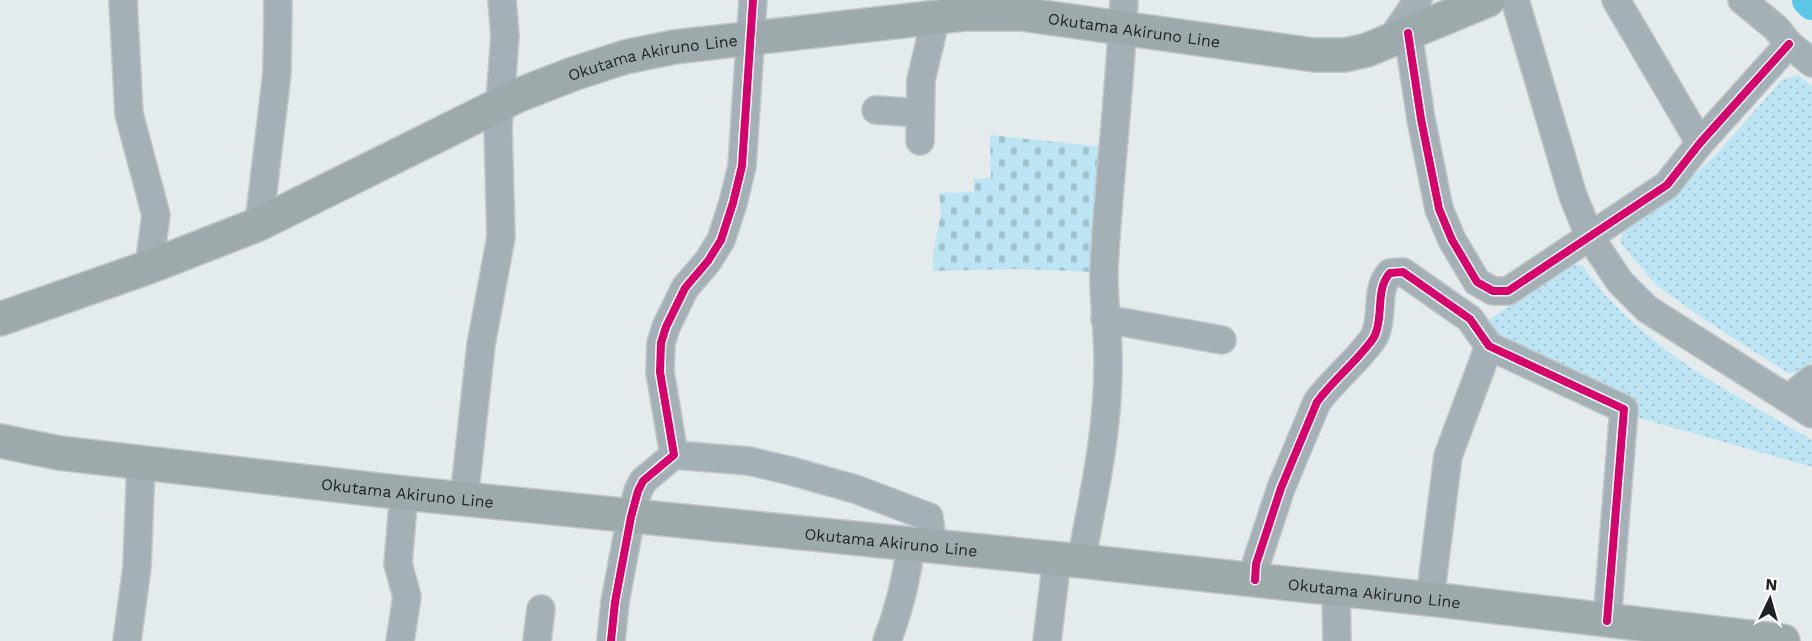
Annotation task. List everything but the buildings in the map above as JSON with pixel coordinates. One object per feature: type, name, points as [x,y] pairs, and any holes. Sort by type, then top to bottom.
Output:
[{"type":"main road","name":"Okutama Akiruno Line","points":[[0,319],[149,267],[260,224],[501,103],[573,74],[625,57],[674,47],[751,37],[964,14],[1123,14],[1328,56],[1345,55],[1399,37],[1488,0]]},
{"type":"main road","name":"Okutama Akiruno Line","points":[[0,441],[59,453],[404,493],[1256,580],[1784,641]]},
{"type":"street","points":[[123,0],[129,114],[156,214],[149,267]]},
{"type":"street","points":[[260,224],[277,73],[278,0]]},
{"type":"street","points":[[464,499],[481,345],[501,237],[498,127],[505,36],[502,0]]},
{"type":"street","points":[[674,455],[660,372],[661,343],[666,327],[685,288],[708,261],[721,240],[733,203],[742,166],[753,0]]},
{"type":"street","points":[[1418,0],[1399,37],[1421,119],[1439,209],[1452,240],[1477,282],[1493,291],[1508,291],[1667,185],[1700,143],[1789,44]]},
{"type":"street","points":[[1515,0],[1573,196],[1590,237],[1620,282],[1647,309],[1812,414]]},
{"type":"street","points":[[1616,0],[1700,143]]},
{"type":"street","points":[[1742,0],[1776,28],[1789,44],[1812,63]]},
{"type":"street","points":[[1047,641],[1069,560],[1102,455],[1108,358],[1104,271],[1123,14]]},
{"type":"street","points":[[920,141],[921,80],[936,17]]},
{"type":"street","points":[[876,110],[919,113]]},
{"type":"street","points":[[1256,580],[1256,564],[1281,488],[1317,402],[1375,336],[1380,318],[1383,281],[1390,273],[1403,272],[1470,319],[1489,346],[1624,409],[1608,621]]},
{"type":"street","points":[[1105,319],[1222,340]]},
{"type":"street","points":[[1430,599],[1448,456],[1489,346]]},
{"type":"street","points":[[1788,399],[1812,379]]},
{"type":"street","points":[[611,641],[615,602],[631,517],[643,481],[674,455],[749,461],[855,489],[929,518],[922,546],[908,567],[896,618],[887,641]]},
{"type":"street","points":[[127,641],[137,567],[141,463]]},
{"type":"street","points":[[400,641],[407,597],[398,564],[404,493]]},
{"type":"street","points":[[1336,589],[1337,641]]},
{"type":"street","points":[[537,641],[541,609]]},
{"type":"green space","points":[[1798,75],[1812,86],[1812,362],[1800,372],[1788,373],[1705,320],[1656,285],[1620,242],[1624,228],[1666,200],[1715,156],[1782,80]]},
{"type":"green space","points":[[990,135],[1105,147],[1095,272],[1021,269],[933,271],[933,256],[941,213],[939,193],[974,192],[974,179],[991,178]]},
{"type":"green space","points":[[1570,265],[1582,265],[1604,294],[1657,343],[1717,385],[1812,440],[1812,467],[1632,416],[1522,355],[1483,324]]},
{"type":"waterway","points":[[1808,0],[1812,4]]},
{"type":"cycle path","points":[[611,641],[615,602],[638,491],[643,481],[674,455],[660,372],[661,343],[666,327],[685,288],[708,261],[721,240],[742,166],[753,0]]},
{"type":"cycle path","points":[[1408,33],[1421,119],[1439,209],[1452,240],[1477,282],[1493,291],[1508,291],[1667,185],[1700,143],[1789,44]]},
{"type":"cycle path","points":[[1255,580],[1256,564],[1281,488],[1317,402],[1373,339],[1378,327],[1385,279],[1390,273],[1403,272],[1470,319],[1489,346],[1624,409],[1607,621]]}]
